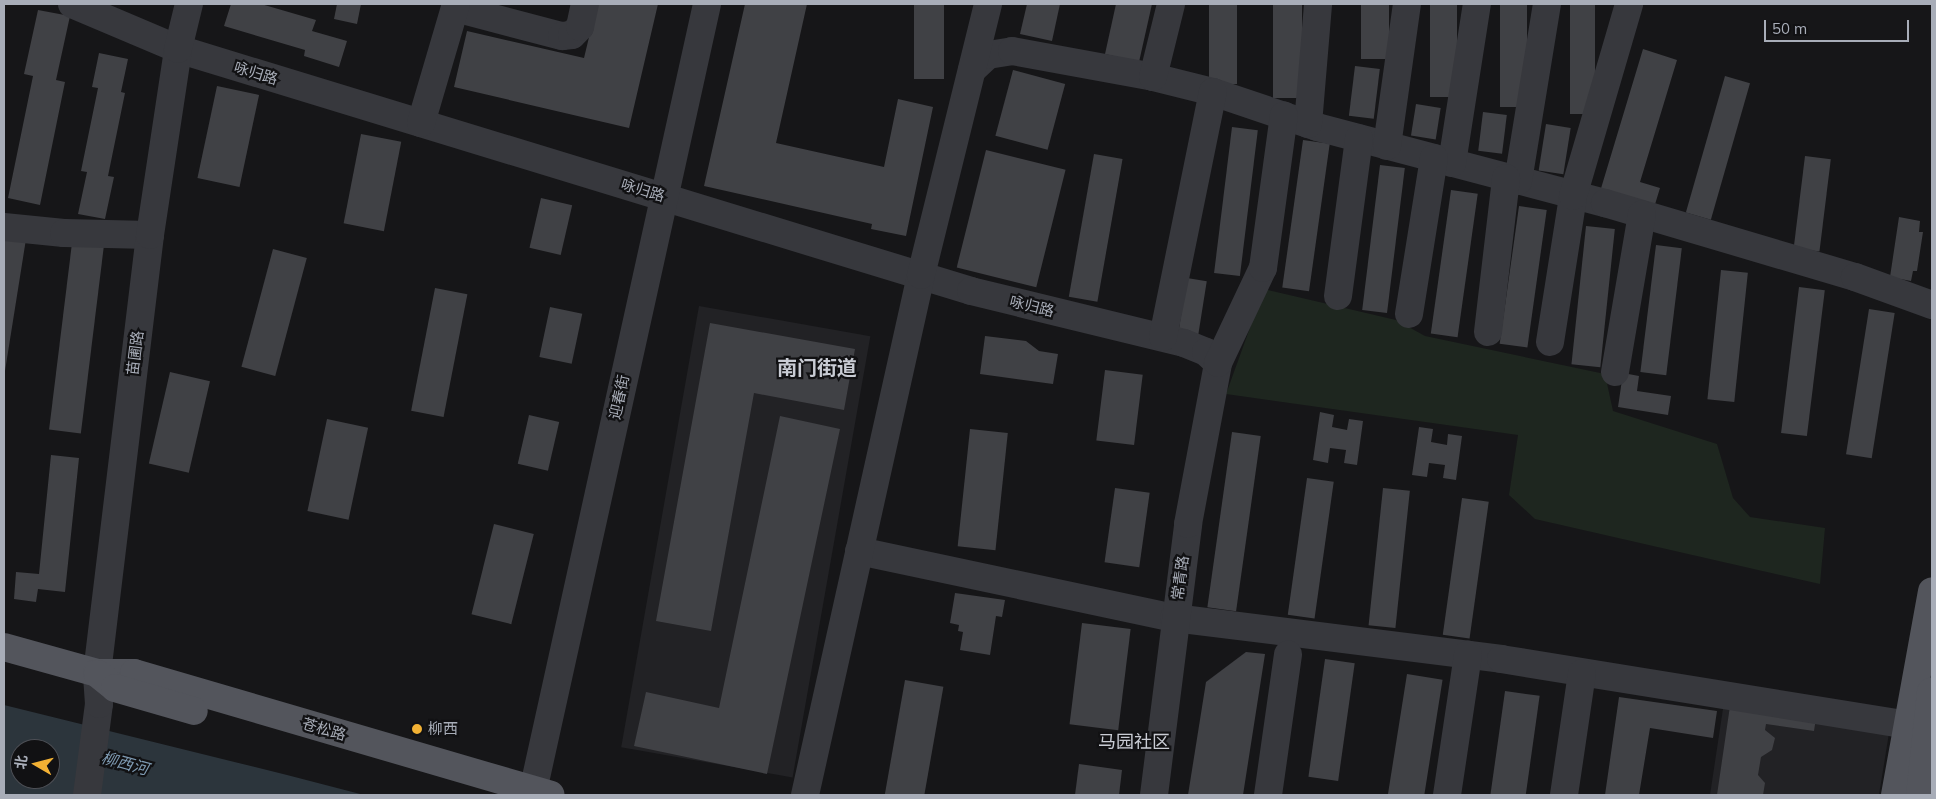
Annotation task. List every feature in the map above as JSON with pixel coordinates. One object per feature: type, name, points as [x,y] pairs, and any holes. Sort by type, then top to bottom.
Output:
[{"type":"main road","points":[[1895,795],[1932,592]]},
{"type":"main road","name":"苍松路","points":[[4,647],[97,673],[134,673],[541,793]]},
{"type":"main road","name":"苍松路","points":[[97,673],[115,688],[490,795]]},
{"type":"main road","points":[[1920,795],[1932,676]]},
{"type":"street","name":"咏归路","points":[[72,4],[178,49],[921,274],[971,291],[1164,338],[1206,352],[1218,363]]},
{"type":"street","name":"苗圃路","points":[[87,795],[99,704],[97,673],[150,234],[178,49],[189,4]]},
{"type":"street","points":[[421,123],[455,6],[562,36],[572,35],[580,27],[585,4]]},
{"type":"street","name":"迎春街","points":[[541,793],[663,196],[706,4]]},
{"type":"street","points":[[805,795],[921,274],[988,4]]},
{"type":"street","points":[[1153,77],[1171,4]]},
{"type":"street","name":"常青路","points":[[1154,795],[1174,618],[1218,363],[1263,268],[1296,119],[1318,4]]},
{"type":"street","points":[[1387,146],[1407,4]]},
{"type":"street","points":[[1409,314],[1477,4]]},
{"type":"street","points":[[1488,332],[1512,179],[1547,4]]},
{"type":"street","points":[[1550,342],[1573,196],[1629,4]]},
{"type":"street","points":[[972,70],[988,55],[1012,51],[1153,77],[1213,92],[1387,146],[1642,214],[1855,277],[1932,305]]},
{"type":"street","points":[[1164,338],[1213,92]]},
{"type":"street","points":[[1338,296],[1359,138]]},
{"type":"street","points":[[1615,372],[1642,214]]},
{"type":"street","points":[[4,227],[64,233],[150,234]]},
{"type":"street","points":[[859,551],[1174,618],[1468,655],[1908,725]]},
{"type":"street","points":[[1268,795],[1288,654]]},
{"type":"street","points":[[1446,795],[1468,655]]},
{"type":"street","points":[[1564,795],[1582,672]]},
{"type":"shaded area","points":[[1264,289],[1396,320],[1425,336],[1605,374],[1613,411],[1717,444],[1733,498],[1750,517],[1825,528],[1820,584],[1535,519],[1509,495],[1518,435],[1226,394]]},
{"type":"shaded area","points":[[699,306],[870,336],[793,777],[621,747]]},
{"type":"shaded area","points":[[1724,702],[1890,727],[1879,795],[1710,795]]},
{"type":"water","name":"柳西河","points":[[4,705],[287,775],[364,795],[4,795]]},
{"type":"building","points":[[231,4],[261,4],[316,20],[312,31],[347,41],[339,67],[304,56],[305,50],[224,26]]},
{"type":"building","points":[[337,4],[361,4],[357,24],[334,19]]},
{"type":"building","points":[[597,4],[658,4],[629,128],[454,87],[467,31],[584,58]]},
{"type":"building","points":[[745,4],[807,4],[776,143],[884,167],[898,99],[933,107],[906,236],[871,229],[872,224],[704,186]]},
{"type":"building","points":[[914,4],[944,4],[944,79],[914,79]]},
{"type":"building","points":[[1027,4],[1060,4],[1052,41],[1020,34]]},
{"type":"building","points":[[1116,4],[1152,4],[1139,62],[1105,54]]},
{"type":"building","points":[[1209,4],[1237,4],[1237,84],[1209,84]]},
{"type":"building","points":[[1273,4],[1302,4],[1302,98],[1273,98]]},
{"type":"building","points":[[1361,4],[1389,4],[1389,59],[1361,59]]},
{"type":"building","points":[[1430,4],[1457,4],[1457,97],[1430,97]]},
{"type":"building","points":[[1500,4],[1527,4],[1527,107],[1500,107]]},
{"type":"building","points":[[1570,4],[1595,4],[1595,114],[1570,114]]},
{"type":"building","points":[[38,10],[70,16],[56,80],[65,82],[40,205],[8,198],[33,76],[24,74]]},
{"type":"building","points":[[1643,49],[1677,60],[1640,182],[1660,188],[1653,211],[1599,195]]},
{"type":"building","points":[[99,53],[128,59],[121,92],[125,93],[108,176],[114,177],[105,219],[78,214],[87,172],[81,171],[98,88],[92,87]]},
{"type":"building","points":[[1355,66],[1380,69],[1374,119],[1349,116]]},
{"type":"building","points":[[1013,70],[1065,84],[1048,150],[995,136]]},
{"type":"building","points":[[1725,76],[1750,83],[1711,220],[1686,212]]},
{"type":"building","points":[[217,86],[259,95],[240,187],[197,178]]},
{"type":"building","points":[[1416,104],[1441,108],[1436,140],[1411,136]]},
{"type":"building","points":[[1483,112],[1507,115],[1502,154],[1478,151]]},
{"type":"building","points":[[1546,124],[1571,128],[1563,174],[1539,170]]},
{"type":"building","points":[[1232,127],[1258,130],[1240,276],[1214,273]]},
{"type":"building","points":[[361,134],[401,142],[384,231],[344,223]]},
{"type":"building","points":[[1303,140],[1330,144],[1309,291],[1282,288]]},
{"type":"building","points":[[986,150],[1066,170],[1036,287],[957,267]]},
{"type":"building","points":[[1094,154],[1123,159],[1097,302],[1069,297]]},
{"type":"building","points":[[1805,156],[1831,159],[1819,251],[1794,248]]},
{"type":"building","points":[[1380,165],[1405,168],[1387,313],[1362,310]]},
{"type":"building","points":[[1451,190],[1478,194],[1458,337],[1431,334]]},
{"type":"building","points":[[541,198],[572,205],[561,255],[530,248]]},
{"type":"building","points":[[1519,206],[1547,210],[1527,348],[1500,344]]},
{"type":"building","points":[[1899,217],[1920,221],[1919,232],[1923,232],[1917,271],[1913,271],[1911,281],[1890,277]]},
{"type":"building","points":[[1586,226],[1615,229],[1600,367],[1571,364]]},
{"type":"building","points":[[4,236],[26,239],[5,371],[4,371]]},
{"type":"building","points":[[72,243],[104,247],[81,433],[49,430]]},
{"type":"building","points":[[1656,245],[1682,248],[1666,375],[1640,372]]},
{"type":"building","points":[[273,249],[307,258],[275,376],[241,367]]},
{"type":"building","points":[[1721,270],[1748,273],[1734,402],[1707,399]]},
{"type":"building","points":[[1187,278],[1207,281],[1198,335],[1178,332]]},
{"type":"building","points":[[1799,287],[1825,290],[1807,436],[1781,433]]},
{"type":"building","points":[[435,288],[467,294],[444,417],[411,411]]},
{"type":"building","points":[[550,307],[582,314],[572,364],[539,357]]},
{"type":"building","points":[[1869,309],[1895,313],[1872,458],[1846,454]]},
{"type":"building","points":[[710,323],[855,349],[844,410],[754,393],[711,631],[656,621]]},
{"type":"building","points":[[985,336],[1026,341],[1039,351],[1058,354],[1053,384],[980,374]]},
{"type":"building","points":[[1105,370],[1143,375],[1134,445],[1096,440]]},
{"type":"building","points":[[170,372],[210,381],[189,473],[149,464]]},
{"type":"building","points":[[1623,373],[1639,376],[1637,391],[1671,396],[1668,415],[1618,407]]},
{"type":"building","points":[[1320,412],[1334,415],[1332,427],[1347,430],[1349,419],[1363,421],[1357,465],[1344,463],[1346,450],[1330,448],[1328,463],[1313,460]]},
{"type":"building","points":[[529,415],[559,422],[548,471],[518,464]]},
{"type":"building","points":[[780,416],[840,429],[767,774],[634,746],[646,692],[719,708]]},
{"type":"building","points":[[327,419],[368,428],[349,520],[307,511]]},
{"type":"building","points":[[1419,427],[1433,429],[1431,442],[1447,445],[1448,434],[1462,436],[1456,480],[1443,478],[1445,465],[1429,463],[1427,477],[1412,475]]},
{"type":"building","points":[[970,429],[1008,433],[995,550],[958,546]]},
{"type":"building","points":[[1232,432],[1261,436],[1236,611],[1207,607]]},
{"type":"building","points":[[51,455],[79,458],[65,592],[38,589],[36,602],[14,599],[16,572],[39,574]]},
{"type":"building","points":[[1307,478],[1334,482],[1315,618],[1288,615]]},
{"type":"building","points":[[1115,488],[1150,493],[1139,567],[1105,562]]},
{"type":"building","points":[[1383,488],[1410,491],[1395,628],[1369,625]]},
{"type":"building","points":[[1462,498],[1489,502],[1470,638],[1443,635]]},
{"type":"building","points":[[494,524],[534,534],[511,624],[472,614]]},
{"type":"building","points":[[955,593],[1005,600],[1002,617],[996,616],[990,655],[960,650],[963,632],[958,631],[959,625],[950,623]]},
{"type":"building","points":[[1082,623],[1131,629],[1118,730],[1070,724]]},
{"type":"building","points":[[1246,652],[1265,654],[1243,795],[1188,795],[1206,682]]},
{"type":"building","points":[[1325,659],[1355,663],[1338,781],[1308,777]]},
{"type":"building","points":[[1407,674],[1443,680],[1424,795],[1388,794]]},
{"type":"building","points":[[905,680],[943,687],[924,795],[885,795]]},
{"type":"building","points":[[1505,691],[1540,696],[1526,795],[1490,795]]},
{"type":"building","points":[[1619,697],[1717,711],[1713,738],[1650,728],[1639,795],[1605,795]]},
{"type":"building","points":[[1730,706],[1816,718],[1814,731],[1766,724],[1765,730],[1775,738],[1772,750],[1761,757],[1758,775],[1765,783],[1763,795],[1717,795]]},
{"type":"building","points":[[1079,764],[1122,770],[1119,795],[1075,795]]},
{"type":"place","name":"柳西","points":[[417,729]]},
{"type":"district","name":"南门街道","points":[[817,367]]},
{"type":"district","name":"马园社区","points":[[1134,742]]}]
